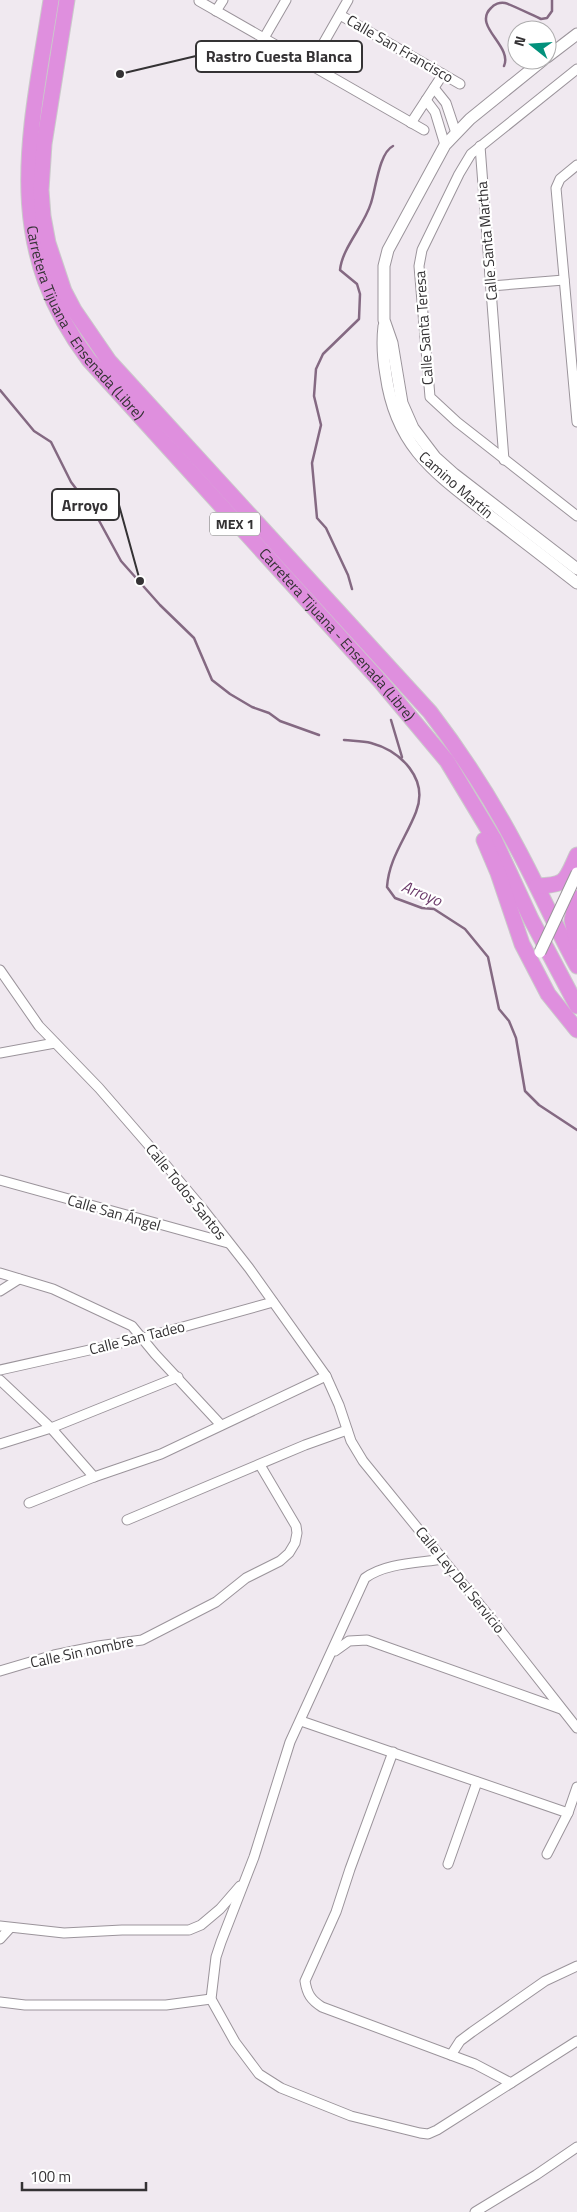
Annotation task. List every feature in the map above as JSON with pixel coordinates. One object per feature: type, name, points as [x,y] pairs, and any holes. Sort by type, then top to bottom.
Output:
[{"type":"highway","name":"Carretera Tijuana - Ensenada (Libre)","points":[[51,0],[32,122],[27,180],[28,209],[36,260],[44,285],[56,309],[76,344],[89,360],[380,681],[447,761],[494,839],[543,942],[577,1006]]},
{"type":"highway","name":"Carretera Tijuana - Ensenada (Libre)","points":[[67,0],[44,144],[41,190],[48,243],[64,291],[74,310],[109,361],[430,712],[481,784],[537,886],[577,966]]},
{"type":"highway","points":[[467,792],[471,814],[498,873],[522,944],[536,958],[548,994],[577,1030]]},
{"type":"highway","points":[[537,886],[558,885],[563,882],[577,855]]},
{"type":"highway","points":[[577,898],[572,920],[577,942]]},
{"type":"street","points":[[216,11],[223,0]]},
{"type":"street","points":[[264,38],[286,0]]},
{"type":"street","points":[[311,65],[348,0]]},
{"type":"street","points":[[199,1],[424,130]]},
{"type":"street","name":"Calle San Francisco","points":[[340,15],[460,84]]},
{"type":"street","points":[[557,49],[577,34]]},
{"type":"street","points":[[480,146],[577,69]]},
{"type":"street","name":"Camino Martín","points":[[531,70],[456,133],[445,145],[392,240],[386,258],[383,300],[384,326],[381,345],[392,406],[398,423],[416,452],[442,478],[577,582]]},
{"type":"street","points":[[411,123],[443,74]]},
{"type":"street","points":[[434,88],[446,102],[456,133]]},
{"type":"street","points":[[426,100],[435,112],[445,145]]},
{"type":"street","name":"Calle Santa Martha","points":[[480,146],[504,460]]},
{"type":"street","name":"Calle Santa Teresa","points":[[480,146],[471,154],[462,167],[420,259],[428,391],[434,402],[504,460],[577,516]]},
{"type":"street","points":[[577,164],[560,179],[556,188],[577,422]]},
{"type":"street","points":[[491,286],[564,280]]},
{"type":"street","name":"Camino Martín","points":[[384,326],[392,343],[402,403],[407,417],[422,441],[435,457],[454,474],[577,569]]},
{"type":"street","points":[[536,958],[577,873]]},
{"type":"street","name":"Calle Todos Santos","points":[[0,970],[39,1026],[99,1088],[153,1150],[202,1208],[273,1302],[326,1376],[339,1405],[347,1430]]},
{"type":"street","points":[[0,1053],[55,1043]]},
{"type":"street","name":"Calle San Ángel","points":[[0,1180],[228,1243]]},
{"type":"street","points":[[0,1273],[53,1289],[132,1326],[155,1354],[221,1425]]},
{"type":"street","points":[[0,1291],[19,1279]]},
{"type":"street","name":"Calle San Tadeo","points":[[0,1370],[143,1338],[273,1302]]},
{"type":"street","points":[[29,1503],[94,1477],[161,1454],[326,1376]]},
{"type":"street","points":[[0,1444],[51,1428],[178,1378]]},
{"type":"street","points":[[0,1380],[51,1428],[94,1477]]},
{"type":"street","points":[[127,1520],[347,1430]]},
{"type":"street","name":"Calle Ley Del Servicio","points":[[347,1430],[363,1461],[577,1728]]},
{"type":"street","name":"Calle Sin nombre","points":[[0,1671],[54,1655],[142,1640],[216,1602],[246,1578],[280,1561],[289,1553],[295,1543],[296,1526],[260,1465]]},
{"type":"street","points":[[443,1559],[392,1567],[372,1573],[365,1578],[332,1654],[290,1742],[270,1811],[216,1957],[211,1999],[235,2042],[259,2074],[280,2088],[351,2116],[428,2134],[577,2041]]},
{"type":"street","points":[[332,1654],[348,1641],[368,1640],[562,1709]]},
{"type":"street","points":[[301,1721],[568,1813]]},
{"type":"street","points":[[393,1752],[336,1912],[305,1981],[306,1986],[312,2001],[322,2007],[493,2072],[511,2083]]},
{"type":"street","points":[[448,1864],[477,1782]]},
{"type":"street","points":[[547,1854],[568,1813],[577,1787]]},
{"type":"street","points":[[0,1926],[64,1932],[188,1930],[201,1925],[244,1882]]},
{"type":"street","points":[[0,1939],[10,1928]]},
{"type":"street","points":[[450,2055],[460,2041],[472,2032],[546,1981],[577,1966]]},
{"type":"street","points":[[0,2002],[25,2005],[78,2003],[166,2005],[211,1999]]},
{"type":"street","points":[[475,2212],[536,2175],[577,2147]]},
{"type":"waterway","points":[[504,66],[503,51],[486,22],[486,15],[491,8],[494,5],[505,3],[541,19],[547,18],[552,11],[552,0]]},
{"type":"waterway","points":[[352,589],[348,575],[326,528],[317,518],[312,463],[321,425],[314,396],[316,369],[323,354],[359,319],[360,294],[357,284],[340,270],[345,253],[368,212],[381,163],[388,150],[393,146]]},
{"type":"waterway","name":"Arroyo","points":[[0,390],[34,431],[51,442],[71,482],[96,515],[121,561],[160,605],[194,638],[212,680],[230,694],[252,707],[269,713],[280,721],[319,735]]},
{"type":"waterway","points":[[391,720],[402,757]]},
{"type":"waterway","name":"Arroyo","points":[[344,740],[368,742],[382,747],[393,753],[410,768],[419,788],[419,800],[416,812],[391,867],[387,887],[395,898],[422,908],[434,909],[465,929],[488,957],[499,1009],[509,1021],[516,1038],[525,1091],[539,1105],[577,1130]]},
{"type":"place","name":"Rastro Cuesta Blanca","points":[[120,74]]},
{"type":"place","name":"Arroyo","points":[[140,581]]}]
